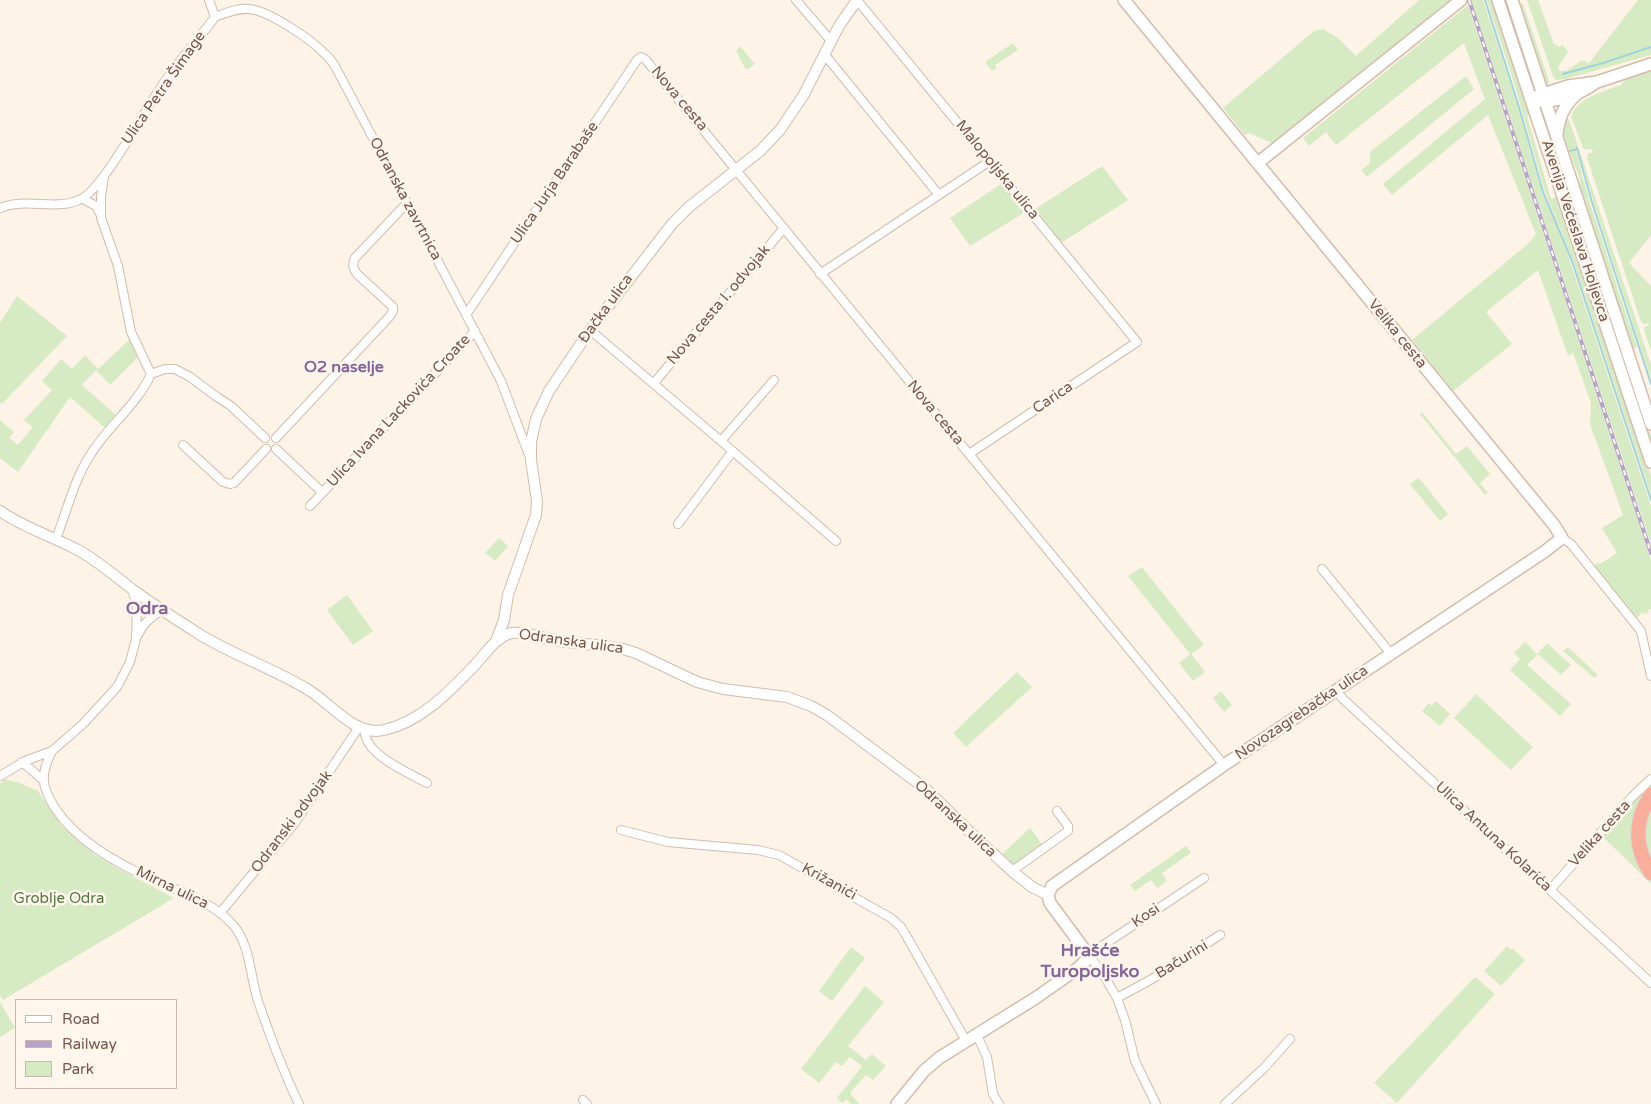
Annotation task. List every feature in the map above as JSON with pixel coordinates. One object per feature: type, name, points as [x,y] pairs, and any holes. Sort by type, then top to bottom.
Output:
[{"type":"highway","points":[[1651,795],[1643,808],[1638,826],[1640,851],[1651,873]]},
{"type":"main road","name":"Velika cesta","points":[[1124,0],[1259,162],[1351,278],[1548,517],[1562,538]]},
{"type":"main road","points":[[1259,162],[1462,0]]},
{"type":"main road","name":"Avenija Većeslava Holjevca","points":[[1498,0],[1651,462]]},
{"type":"main road","name":"Avenija Većeslava Holjevca","points":[[1512,0],[1651,424]]},
{"type":"main road","points":[[1544,97],[1578,84],[1597,82],[1651,64]]},
{"type":"main road","points":[[1531,100],[1580,92],[1597,82]]},
{"type":"main road","points":[[1557,136],[1559,119],[1564,109],[1580,92]]},
{"type":"main road","name":"Novozagrebačka ulica","points":[[1048,895],[1055,883],[1224,765],[1544,552],[1562,538]]},
{"type":"main road","points":[[897,1104],[931,1065],[949,1051],[1042,994],[1077,969],[1090,957],[1050,903],[1048,895]]},
{"type":"street","name":"Ulica Petra Šimage","points":[[83,199],[104,176],[160,88],[215,17],[209,0]]},
{"type":"street","points":[[796,0],[831,42]]},
{"type":"street","name":"Đačka ulica","points":[[496,641],[504,620],[508,594],[536,515],[536,484],[531,460],[531,442],[534,423],[549,391],[590,330],[672,224],[689,207],[768,144],[788,121],[808,88],[839,26],[857,0]]},
{"type":"street","name":"Malopoljska ulica","points":[[857,0],[1137,342]]},
{"type":"street","name":"Odranska zavrtnica","points":[[215,17],[238,9],[250,9],[265,13],[311,42],[326,54],[335,66],[501,381],[531,460]]},
{"type":"street","points":[[825,55],[939,195]]},
{"type":"street","name":"Ulica Jurja Barabaše","points":[[466,315],[637,60],[641,57],[646,60]]},
{"type":"street","name":"Nova cesta","points":[[646,60],[1224,765]]},
{"type":"street","points":[[820,274],[990,161]]},
{"type":"street","points":[[104,176],[101,215],[103,227],[118,266],[131,332],[150,374]]},
{"type":"street","points":[[0,208],[16,203],[61,204],[83,199],[96,206],[101,215]]},
{"type":"street","points":[[276,438],[393,311],[393,307],[357,274],[353,268],[353,262],[407,204]]},
{"type":"street","name":"Nova cesta I. odvojak","points":[[654,383],[784,228]]},
{"type":"street","points":[[590,330],[721,440],[732,452],[836,541]]},
{"type":"street","name":"Ulica Ivana Lackovića Croate","points":[[310,506],[475,331]]},
{"type":"street","name":"Carica","points":[[969,454],[1137,342]]},
{"type":"street","points":[[56,539],[76,483],[90,454],[140,394],[150,374],[165,369],[175,369],[190,377],[231,406],[266,438]]},
{"type":"street","points":[[721,440],[774,380]]},
{"type":"street","points":[[518,426],[525,428],[534,423]]},
{"type":"street","points":[[272,436],[276,438],[278,444],[276,449],[270,451],[266,449],[263,445],[266,438],[272,436]]},
{"type":"street","points":[[183,445],[223,482],[230,484],[234,483],[266,449]]},
{"type":"street","name":"Ulica Ivana Lackovića Croate","points":[[276,449],[322,492]]},
{"type":"street","points":[[678,524],[732,452]]},
{"type":"street","points":[[0,511],[16,522],[56,539],[92,559],[132,589],[212,641],[313,692],[362,729],[367,741],[378,754],[427,783]]},
{"type":"street","name":"Velika cesta","points":[[1562,538],[1571,544],[1641,631],[1651,676]]},
{"type":"street","points":[[1322,569],[1391,654]]},
{"type":"street","points":[[0,776],[21,763],[52,751],[83,724],[116,687],[130,662],[136,639],[137,605],[132,589]]},
{"type":"street","points":[[136,639],[146,621],[163,610]]},
{"type":"street","points":[[504,620],[510,628],[518,633]]},
{"type":"street","name":"Odranska ulica","points":[[362,729],[378,731],[390,728],[418,715],[453,688],[496,641],[510,634],[518,633],[623,649],[636,653],[704,685],[723,690],[778,695],[811,706],[836,720],[927,790],[1012,871],[1032,887],[1048,895]]},
{"type":"street","name":"Ulica Antuna Kolarića","points":[[1336,691],[1651,982]]},
{"type":"street","name":"Odranski odvojak","points":[[220,913],[294,824],[362,729]]},
{"type":"street","points":[[21,763],[43,780],[46,762],[52,751]]},
{"type":"street","name":"Velika cesta","points":[[1550,890],[1632,797],[1651,779]]},
{"type":"street","name":"Mirna ulica","points":[[43,780],[44,789],[60,816],[94,846],[143,874],[185,892],[220,913],[234,926],[244,943],[258,1000],[299,1104]]},
{"type":"street","points":[[1012,871],[1068,831],[1068,826],[1057,811]]},
{"type":"street","name":"Križanići","points":[[621,830],[668,842],[758,850],[779,855],[891,918],[904,932],[971,1038],[987,1057],[994,1094],[999,1104]]},
{"type":"street","name":"Kosi","points":[[1090,957],[1098,948],[1204,878]]},
{"type":"street","name":"Bačurini","points":[[1117,998],[1220,936]]},
{"type":"street","points":[[1090,957],[1103,974],[1117,998],[1125,1020],[1135,1061],[1156,1104]]},
{"type":"street","points":[[1226,1104],[1264,1068],[1290,1039]]},
{"type":"green space","points":[[1419,0],[1451,0],[1272,143],[1249,133],[1245,135],[1223,108],[1314,31],[1323,29],[1338,38],[1356,56]]},
{"type":"green space","points":[[1471,0],[1483,0],[1518,107],[1542,193],[1563,240],[1651,506],[1651,544]]},
{"type":"green space","points":[[1487,0],[1493,0],[1511,60],[1513,60],[1519,85],[1521,84],[1531,114],[1527,116],[1551,199],[1556,197],[1564,213],[1571,239],[1573,239],[1587,282],[1585,283],[1587,283],[1594,308],[1596,308],[1610,358],[1612,357],[1620,381],[1618,383],[1620,382],[1636,431],[1634,432],[1637,432],[1644,456],[1642,457],[1645,457],[1651,476],[1651,495],[1573,260],[1545,192],[1515,86]]},
{"type":"green space","points":[[1527,0],[1538,0],[1554,44],[1559,47],[1563,45],[1568,52],[1558,67],[1560,71],[1566,71],[1582,60],[1589,63],[1638,0],[1651,0],[1651,55],[1556,80]]},
{"type":"green space","points":[[1520,3],[1523,4],[1549,81],[1548,85],[1544,82],[1530,41]]},
{"type":"green space","points":[[1468,5],[1651,560],[1651,609],[1649,609],[1647,614],[1642,613],[1637,618],[1593,566],[1598,562],[1600,564],[1617,553],[1602,528],[1623,515],[1590,424],[1591,403],[1573,353],[1568,356],[1538,270],[1486,312],[1512,344],[1453,391],[1412,340],[1529,243],[1536,234],[1488,115],[1392,195],[1383,184],[1485,99],[1464,43],[1336,145],[1326,132],[1309,146],[1303,138]]},
{"type":"green space","points":[[1013,43],[1018,50],[995,65],[997,68],[992,71],[985,62]]},
{"type":"green space","points":[[740,46],[755,64],[746,70],[736,51]]},
{"type":"green space","points":[[1651,70],[1651,235],[1629,263],[1651,286],[1651,351],[1644,330],[1649,325],[1648,323],[1644,324],[1641,322],[1587,158],[1588,154],[1593,152],[1592,149],[1584,150],[1571,117],[1578,105],[1585,100],[1623,84],[1622,82],[1640,72]]},
{"type":"green space","points":[[1466,76],[1474,89],[1367,177],[1361,170],[1370,163],[1370,152]]},
{"type":"green space","points":[[1546,117],[1651,436],[1651,449],[1542,118]]},
{"type":"green space","points":[[1563,117],[1567,117],[1570,122],[1651,365],[1651,379],[1578,148],[1575,148],[1582,174],[1580,175],[1582,175],[1589,199],[1587,200],[1589,200],[1607,254],[1605,255],[1607,255],[1629,323],[1627,325],[1630,324],[1637,347],[1632,349],[1616,303],[1617,301],[1608,280],[1610,279],[1608,279],[1602,256],[1592,231],[1594,230],[1585,201],[1583,201],[1579,176],[1562,129]]},
{"type":"green space","points":[[1102,166],[1128,200],[1061,243],[1035,209]]},
{"type":"green space","points":[[1004,182],[1027,211],[970,246],[950,218]]},
{"type":"green space","points":[[17,296],[67,336],[2,404],[0,402],[0,323]]},
{"type":"green space","points":[[131,338],[140,355],[110,385],[96,370],[82,385],[116,415],[105,428],[70,397],[18,472],[0,458],[0,420],[14,432],[9,438],[18,445],[33,427],[24,420],[52,390],[42,381],[61,359],[72,369],[85,355],[98,369]]},
{"type":"green space","points":[[1422,412],[1456,454],[1467,446],[1490,474],[1480,483],[1488,493],[1485,495],[1420,414]]},
{"type":"green space","points":[[1419,478],[1448,514],[1440,521],[1410,484]]},
{"type":"green space","points":[[499,538],[508,546],[495,561],[485,553]]},
{"type":"green space","points":[[1142,567],[1204,645],[1191,654],[1205,672],[1193,681],[1179,663],[1190,654],[1128,576]]},
{"type":"green space","points":[[347,595],[373,631],[353,645],[327,610]]},
{"type":"green space","points":[[1525,642],[1537,654],[1547,643],[1571,665],[1561,675],[1538,654],[1527,665],[1571,704],[1560,716],[1510,670],[1520,659],[1514,653]]},
{"type":"green space","points":[[1568,647],[1598,675],[1594,678],[1563,651]]},
{"type":"green space","points":[[1017,672],[1032,687],[966,747],[953,733]]},
{"type":"green space","points":[[1221,691],[1232,705],[1224,712],[1213,698]]},
{"type":"green space","points":[[1476,694],[1533,747],[1511,770],[1454,718]]},
{"type":"green space","points":[[1436,701],[1450,714],[1440,726],[1422,711],[1429,703],[1432,706]]},
{"type":"green space","name":"Groblje Odra","points":[[4,779],[20,783],[38,791],[62,826],[93,853],[115,867],[174,898],[3,1000],[0,995],[0,784]]},
{"type":"green space","points":[[1651,782],[1651,884],[1601,835]]},
{"type":"green space","points":[[1030,828],[1043,846],[1014,865],[1001,855]]},
{"type":"green space","points":[[1186,846],[1191,853],[1162,873],[1167,881],[1157,888],[1151,880],[1135,891],[1130,885]]},
{"type":"green space","points":[[1507,946],[1525,960],[1501,986],[1484,971]]},
{"type":"green space","points":[[851,947],[865,958],[832,1001],[819,991]]},
{"type":"green space","points":[[1475,977],[1495,994],[1397,1103],[1374,1083]]},
{"type":"green space","points":[[865,986],[884,1002],[848,1046],[866,1060],[872,1054],[886,1066],[873,1080],[866,1075],[850,1093],[859,1104],[851,1104],[846,1099],[843,1103],[837,1098],[862,1066],[850,1057],[842,1066],[836,1062],[819,1083],[801,1069]]},
{"type":"green space","points":[[0,1002],[15,1028],[0,1037]]},
{"type":"waterway","points":[[1485,0],[1519,107],[1543,192],[1572,261],[1651,500]]},
{"type":"waterway","points":[[1563,74],[1651,47]]},
{"type":"waterway","points":[[1577,148],[1591,199],[1651,384]]},
{"type":"waterway","points":[[1570,151],[1577,149]]},
{"type":"railway","points":[[1469,0],[1651,553]]},
{"type":"district","name":"O2 naselje","points":[[344,368]]},
{"type":"district","name":"Odra","points":[[147,609]]},
{"type":"district","name":"Hrašće Turopoljsko","points":[[1090,961]]}]
